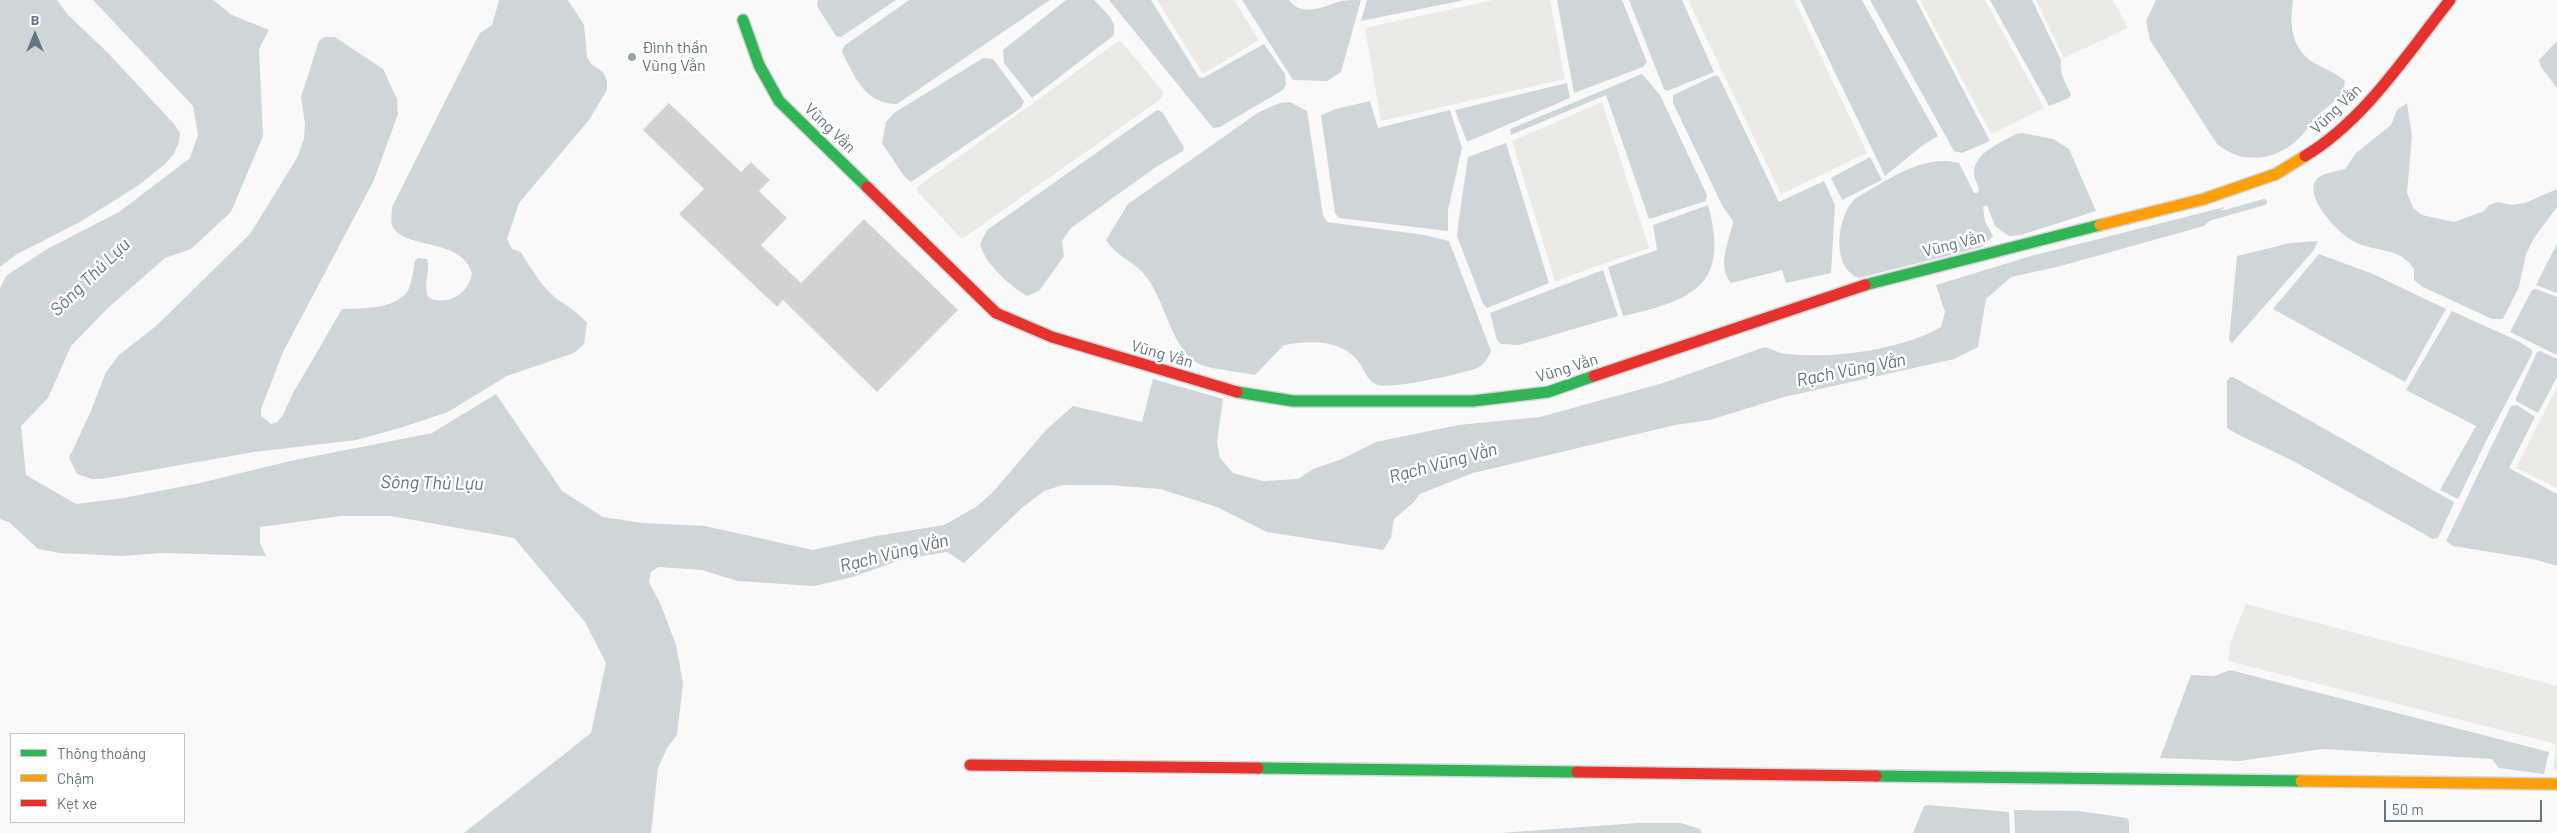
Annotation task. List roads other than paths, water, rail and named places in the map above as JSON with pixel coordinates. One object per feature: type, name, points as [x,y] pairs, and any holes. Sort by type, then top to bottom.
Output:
[{"type":"street","name":"Vũng Vằn","points":[[743,20],[759,65],[779,101],[996,313],[1052,337],[1245,394],[1293,401],[1449,401],[1522,397],[1548,392],[1867,284],[2196,202],[2276,174],[2322,146],[2353,120],[2450,0]]},
{"type":"street","points":[[970,765],[2557,784]]},
{"type":"water","points":[[0,0],[57,0],[68,15],[107,52],[175,125],[180,133],[179,142],[174,154],[164,165],[139,185],[80,222],[17,254],[0,267]]},
{"type":"water","name":"Sông Thủ Lựu","points":[[93,0],[213,0],[232,15],[269,30],[259,49],[263,136],[231,212],[191,249],[165,258],[108,308],[71,346],[48,398],[21,426],[26,475],[76,504],[123,498],[200,483],[290,461],[432,433],[496,394],[562,491],[603,517],[643,523],[705,526],[813,550],[876,536],[944,525],[976,507],[993,492],[1046,430],[1073,406],[1142,422],[1153,379],[1223,399],[1217,442],[1220,458],[1233,473],[1263,481],[1298,479],[1313,469],[1342,459],[1376,442],[1458,425],[1540,417],[1663,383],[1765,347],[1784,354],[1826,355],[1867,351],[1906,342],[1941,327],[1945,312],[1936,285],[2031,256],[2225,207],[2204,226],[2057,267],[2011,277],[1986,299],[1978,347],[1954,359],[1784,397],[1710,420],[1675,425],[1473,473],[1420,494],[1413,503],[1394,519],[1391,538],[1383,550],[1267,532],[1217,507],[1160,489],[1107,485],[1063,485],[1044,491],[1023,507],[964,563],[947,552],[903,559],[853,577],[814,586],[737,581],[702,570],[659,567],[651,572],[649,582],[661,605],[676,645],[683,683],[677,735],[667,748],[658,768],[651,833],[464,833],[591,733],[606,663],[585,622],[514,538],[391,516],[341,516],[260,527],[260,543],[266,556],[162,553],[122,556],[60,553],[38,549],[9,522],[0,519],[0,288],[6,276],[47,249],[119,212],[190,158],[198,135],[193,106]]},
{"type":"water","points":[[499,0],[568,0],[584,25],[587,57],[591,64],[603,72],[607,81],[607,90],[589,120],[519,203],[507,239],[512,249],[521,252],[532,271],[546,289],[587,323],[584,344],[574,353],[507,376],[448,412],[356,440],[254,452],[101,479],[92,479],[77,474],[69,458],[90,413],[106,372],[119,355],[156,326],[250,234],[297,158],[304,139],[305,124],[301,97],[319,41],[324,37],[335,37],[383,69],[397,99],[398,114],[374,180],[283,352],[261,409],[261,416],[271,424],[277,422],[283,415],[292,395],[342,309],[377,307],[401,298],[409,289],[415,261],[418,258],[427,259],[426,289],[429,298],[436,300],[450,299],[467,287],[472,273],[466,262],[457,254],[399,234],[392,225],[392,207],[475,42],[480,33],[492,25]]},
{"type":"water","points":[[818,0],[896,0],[841,37],[836,36],[817,6]]},
{"type":"water","points":[[909,0],[1050,0],[897,104],[886,103],[869,94],[862,87],[842,52],[844,46]]},
{"type":"water","points":[[1066,0],[1094,0],[1112,21],[1114,26],[1113,36],[1032,98],[1004,63],[1003,50]]},
{"type":"water","points":[[1109,0],[1151,0],[1199,77],[1203,78],[1264,44],[1285,74],[1286,84],[1283,90],[1220,127],[1213,128]]},
{"type":"water","points":[[1242,0],[1289,0],[1294,5],[1307,10],[1321,8],[1341,1],[1361,0],[1341,72],[1327,81],[1293,80]]},
{"type":"water","points":[[1367,0],[1465,0],[1361,21]]},
{"type":"water","points":[[1557,0],[1622,0],[1647,62],[1643,67],[1574,93]]},
{"type":"water","points":[[1629,0],[1682,0],[1714,72],[1667,91],[1664,89]]},
{"type":"water","points":[[1800,0],[1862,0],[1938,136],[1923,145],[1885,176]]},
{"type":"water","points":[[1870,0],[1916,0],[1990,141],[1962,153],[1954,151]]},
{"type":"water","points":[[1990,0],[2032,0],[2061,60],[2062,73],[2071,94],[2069,98],[2049,106]]},
{"type":"water","points":[[2156,0],[2293,0],[2292,25],[2295,41],[2304,55],[2311,61],[2345,81],[2343,93],[2317,116],[2297,140],[2278,153],[2257,158],[2236,155],[2217,144],[2150,40],[2146,21]]},
{"type":"water","points":[[2557,41],[2557,88],[2541,67],[2539,60]]},
{"type":"water","points":[[983,58],[993,59],[1024,101],[1021,108],[911,182],[904,176],[882,143],[886,122],[894,113]]},
{"type":"water","points":[[1642,74],[1660,95],[1707,195],[1706,201],[1649,219],[1606,95],[1511,135],[1510,129]]},
{"type":"water","points":[[1716,75],[1719,77],[1779,202],[1824,181],[1835,205],[1831,273],[1786,283],[1782,270],[1731,283],[1727,276],[1724,261],[1733,221],[1723,207],[1673,103],[1673,95]]},
{"type":"water","points":[[1567,83],[1570,98],[1467,142],[1455,110]]},
{"type":"water","points":[[1370,101],[1378,128],[1450,110],[1462,148],[1448,210],[1448,231],[1339,218],[1335,213],[1321,115],[1336,109]]},
{"type":"water","points":[[1290,102],[1307,111],[1323,215],[1327,222],[1425,235],[1449,241],[1491,351],[1486,361],[1479,367],[1457,374],[1386,386],[1372,382],[1354,356],[1346,350],[1326,343],[1305,342],[1284,345],[1255,375],[1204,366],[1189,357],[1181,347],[1151,283],[1143,273],[1114,250],[1106,240],[1128,204],[1259,112],[1280,103]]},
{"type":"water","points":[[2407,103],[2412,136],[2407,193],[2413,208],[2422,215],[2454,222],[2484,211],[2489,205],[2498,202],[2512,205],[2525,203],[2557,189],[2557,207],[2534,238],[2526,254],[2519,287],[2503,319],[2492,319],[2423,287],[2414,280],[2414,269],[2402,257],[2353,241],[2331,222],[2317,202],[2314,184],[2319,177],[2345,169],[2356,153],[2391,125],[2397,110]]},
{"type":"water","points":[[1157,110],[1162,112],[1184,147],[1183,151],[1156,167],[1071,228],[1062,241],[1064,256],[1039,291],[1027,296],[1013,286],[993,267],[983,252],[980,244],[987,230]]},
{"type":"water","points":[[2022,133],[2053,139],[2069,149],[2096,211],[2021,235],[2009,236],[1995,226],[1987,205],[1983,207],[1985,221],[1993,236],[1982,247],[1859,278],[1850,272],[1844,264],[1840,253],[1840,240],[1844,216],[1856,198],[1905,170],[1918,165],[1945,161],[1959,163],[1974,193],[1977,193],[1979,190],[1974,176],[1977,161],[1995,145],[2016,134]]},
{"type":"water","points":[[1506,143],[1549,283],[1487,308],[1483,304],[1457,236],[1458,225],[1468,157]]},
{"type":"water","points":[[1870,157],[1882,180],[1842,200],[1831,178]]},
{"type":"water","points":[[1708,205],[1714,232],[1714,254],[1709,271],[1700,284],[1687,295],[1669,303],[1623,316],[1608,267],[1657,250],[1653,225]]},
{"type":"water","points":[[2318,241],[2314,250],[2232,343],[2229,340],[2237,256],[2290,243]]},
{"type":"water","points":[[2557,244],[2557,293],[2536,285]]},
{"type":"water","points":[[2319,254],[2373,274],[2446,309],[2405,382],[2273,309]]},
{"type":"water","points":[[1603,270],[1618,316],[1519,345],[1501,344],[1497,340],[1490,313]]},
{"type":"water","points":[[2536,289],[2557,297],[2557,355],[2510,332],[2532,290]]},
{"type":"water","points":[[2452,311],[2518,341],[2532,350],[2532,354],[2458,499],[2440,490],[2476,426],[2406,390]]},
{"type":"water","points":[[2540,351],[2557,359],[2557,377],[2538,413],[2516,401],[2516,398],[2537,352]]},
{"type":"water","points":[[2230,377],[2452,501],[2454,503],[2438,538],[2433,539],[2295,462],[2227,428],[2227,381]]},
{"type":"water","points":[[2517,405],[2535,417],[2509,468],[2557,494],[2557,566],[2533,559],[2453,546],[2446,541],[2511,406]]},
{"type":"water","points":[[2230,670],[2549,752],[2544,774],[2499,768],[2492,759],[2322,749],[2240,761],[2160,758],[2191,675],[2214,676]]},
{"type":"water","points":[[1924,806],[2009,812],[2010,833],[1913,833]]},
{"type":"water","points":[[2014,810],[2079,811],[2127,818],[2129,821],[2129,833],[2015,833]]},
{"type":"water","points":[[1638,823],[1681,823],[1700,829],[1702,833],[1500,833]]},
{"type":"waterway","name":"Rạch Vũng Vằn","points":[[2208,218],[2264,202]]},
{"type":"place","name":"Đình thần Vũng Vằn","points":[[632,57]]}]
